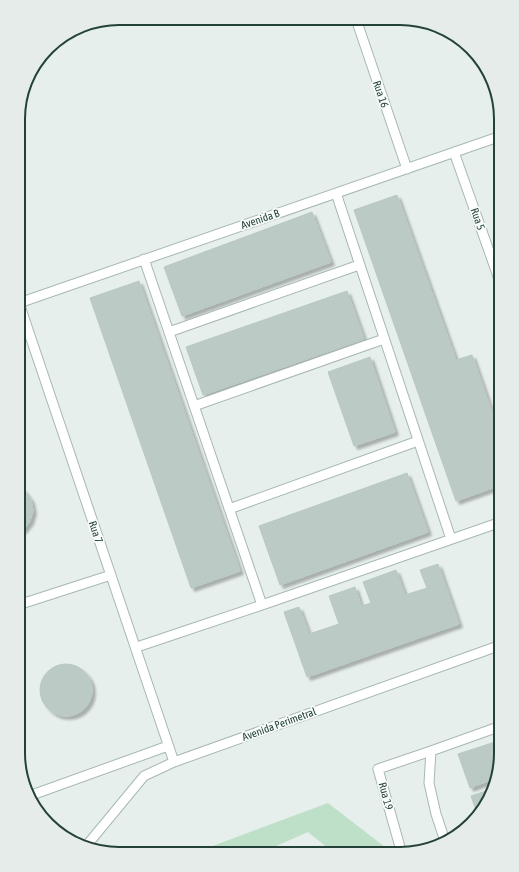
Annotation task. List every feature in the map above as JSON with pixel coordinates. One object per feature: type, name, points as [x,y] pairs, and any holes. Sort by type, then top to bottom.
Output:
[{"type":"lane","name":"Rua 16","points":[[358,25],[407,169]]},
{"type":"lane","name":"Avenida B","points":[[25,301],[494,138]]},
{"type":"lane","name":"Rua 5","points":[[454,152],[494,265]]},
{"type":"lane","points":[[336,193],[451,539]]},
{"type":"lane","points":[[144,259],[262,605]]},
{"type":"lane","points":[[169,332],[359,264]]},
{"type":"lane","name":"Rua 7","points":[[25,321],[111,575],[137,647],[174,762]]},
{"type":"lane","points":[[194,406],[384,338]]},
{"type":"lane","points":[[229,509],[418,441]]},
{"type":"lane","points":[[137,647],[494,524]]},
{"type":"lane","points":[[25,603],[111,575]]},
{"type":"lane","name":"Avenida Perimetral","points":[[89,842],[144,776],[174,762],[494,648]]},
{"type":"lane","points":[[443,836],[436,814],[429,783],[431,751],[494,728]]},
{"type":"lane","points":[[35,794],[168,746]]},
{"type":"lane","name":"Rua 19","points":[[400,847],[378,769],[431,751]]},
{"type":"green space","points":[[328,803],[385,847],[326,847],[308,832],[274,847],[210,847]]},
{"type":"building","points":[[397,195],[456,360],[472,355],[494,418],[494,487],[456,501],[354,210]]},
{"type":"building","points":[[312,212],[331,262],[182,316],[164,267]]},
{"type":"building","points":[[139,281],[240,571],[191,588],[90,298]]},
{"type":"building","points":[[347,291],[364,339],[203,395],[186,347]]},
{"type":"building","points":[[370,357],[395,432],[354,446],[328,372]]},
{"type":"building","points":[[407,473],[428,532],[280,585],[259,526]]},
{"type":"building","points":[[25,491],[31,500],[33,511],[30,521],[25,528]]},
{"type":"building","points":[[438,564],[459,624],[307,677],[284,612],[299,607],[309,634],[339,624],[329,596],[355,587],[361,606],[371,603],[363,582],[396,570],[405,595],[427,588],[420,570]]},
{"type":"building","points":[[61,664],[71,664],[85,671],[92,685],[92,695],[85,709],[71,716],[61,716],[51,712],[44,705],[40,695],[40,685],[44,675],[51,668]]},
{"type":"building","points":[[494,742],[494,759],[490,780],[470,788],[458,754]]},
{"type":"building","points":[[486,791],[476,809],[471,796]]}]
